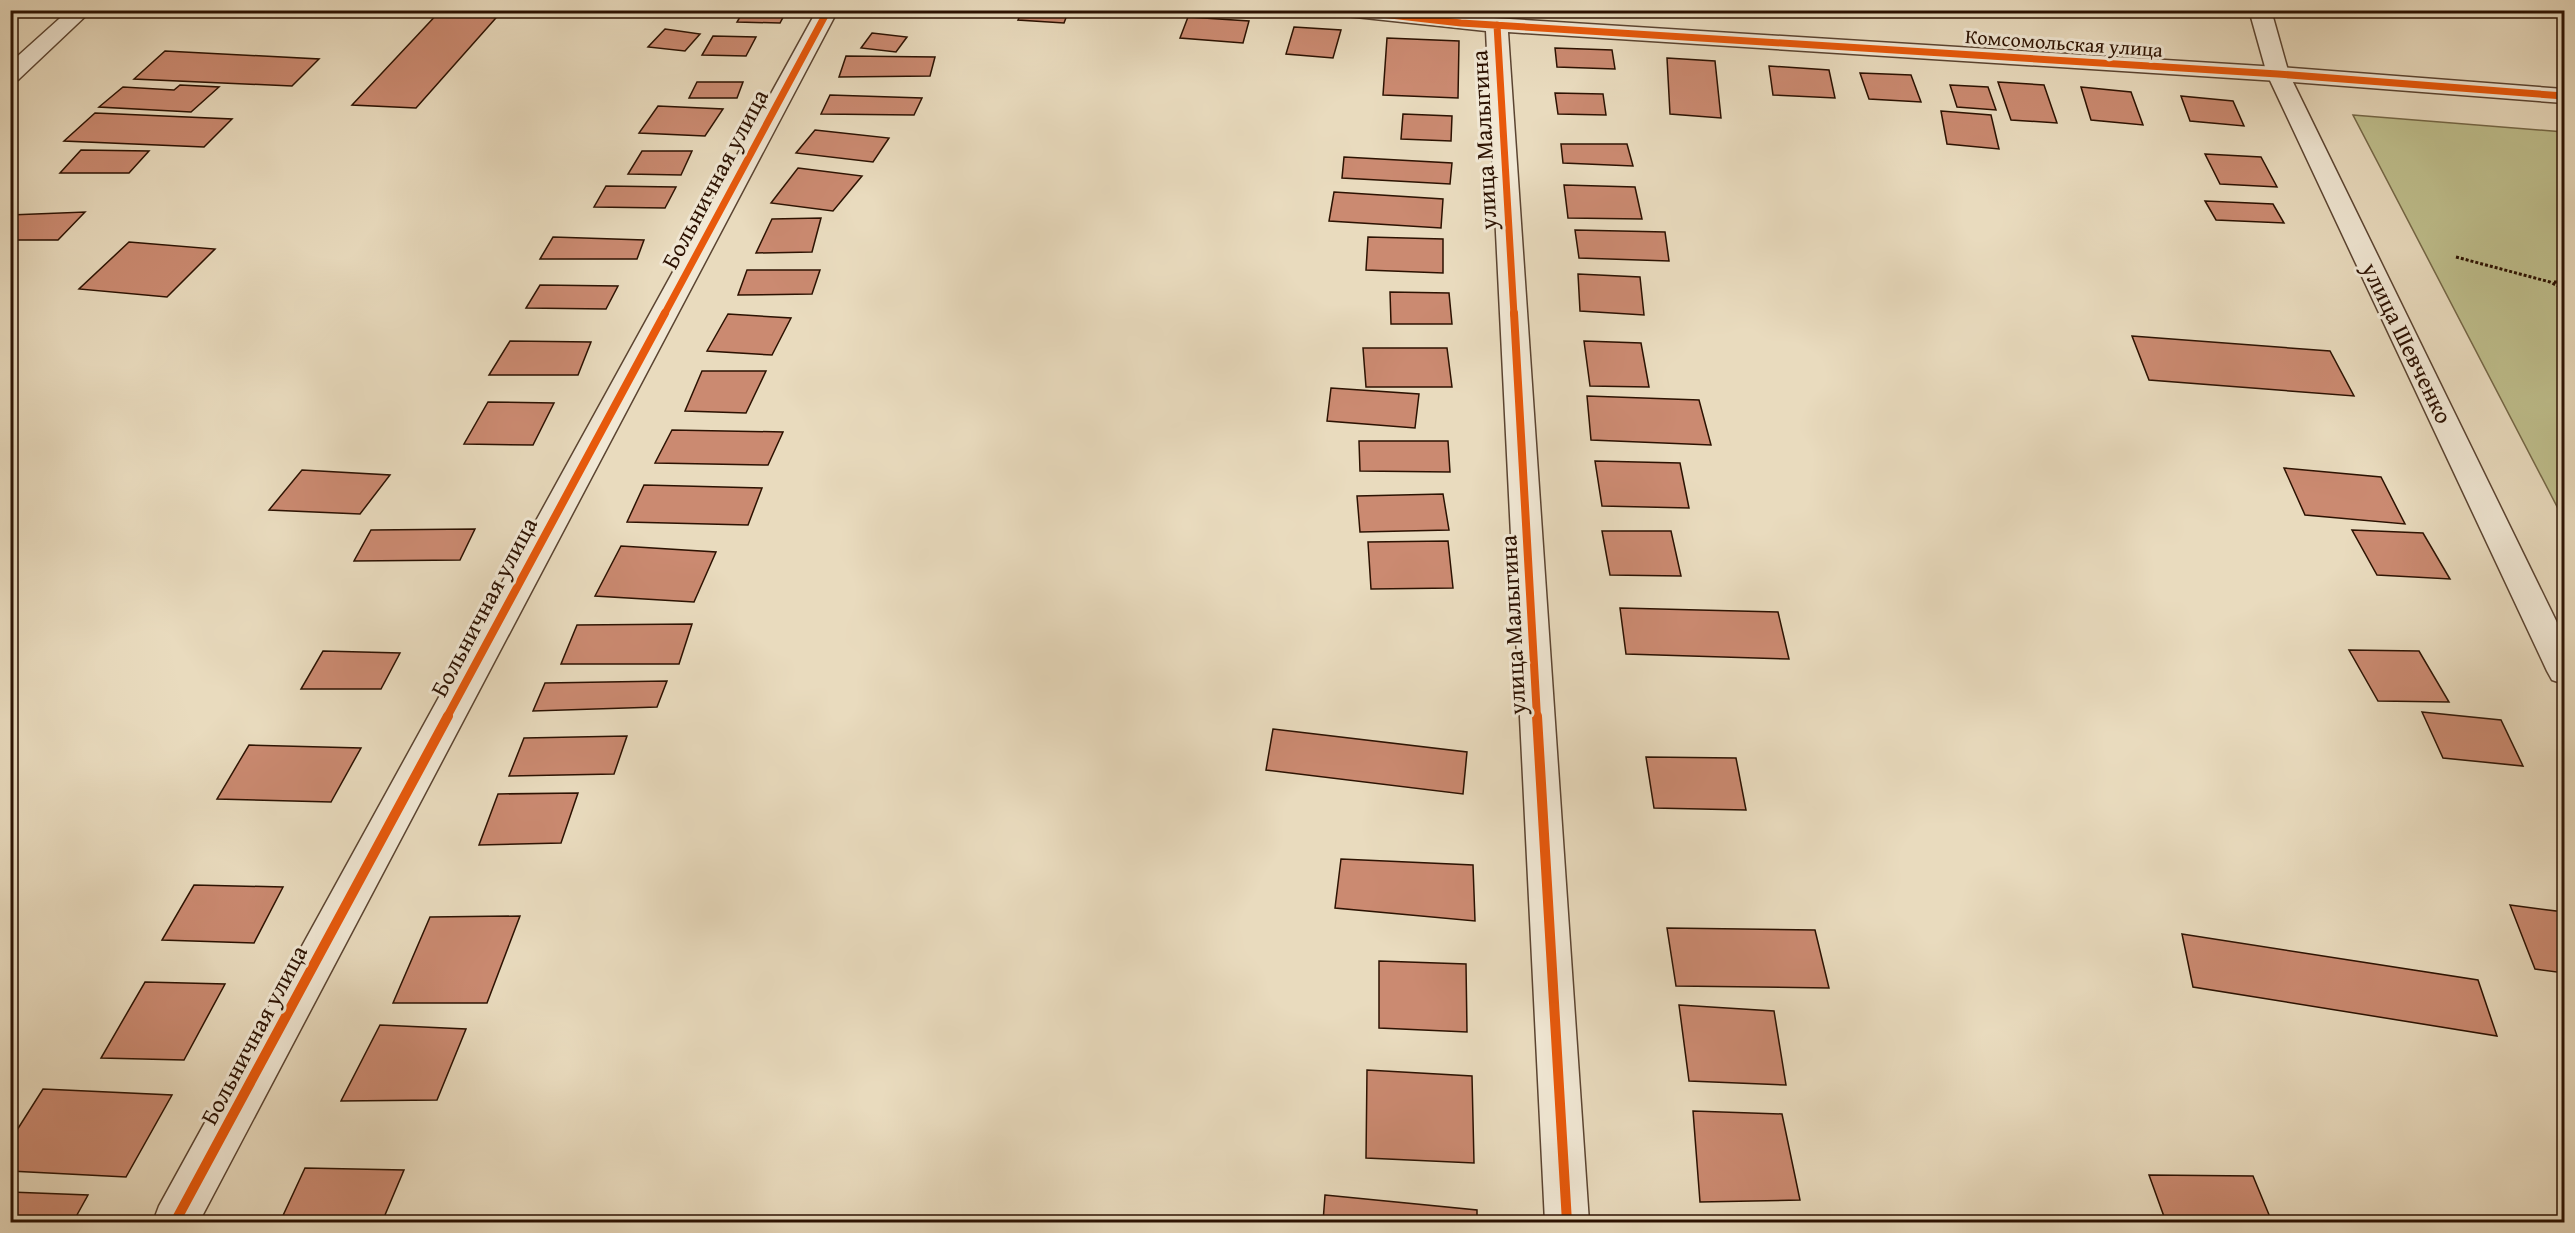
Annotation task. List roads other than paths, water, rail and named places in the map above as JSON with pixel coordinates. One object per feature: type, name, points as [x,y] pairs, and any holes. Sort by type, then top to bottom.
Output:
[{"type":"street","points":[[10,75],[82,10]]},
{"type":"street","name":"Больничная улица","points":[[175,1222],[828,10]]},
{"type":"street","name":"Комсомольская улица","points":[[1346,10],[1497,25],[2278,74],[2565,96]]},
{"type":"street","name":"улица Шевченко","points":[[2260,10],[2278,74],[2565,671]]},
{"type":"street","name":"улица Малыгина","points":[[1497,25],[1567,1222]]}]
